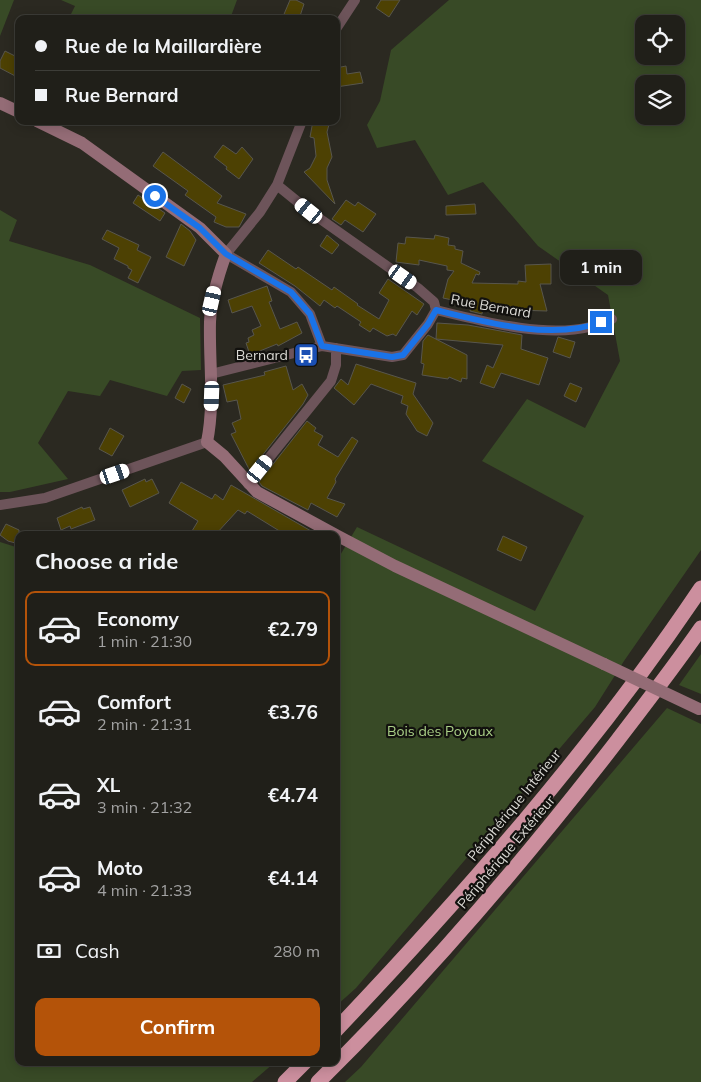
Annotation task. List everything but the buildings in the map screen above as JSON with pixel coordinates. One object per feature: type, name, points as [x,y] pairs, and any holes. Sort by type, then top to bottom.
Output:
[{"type":"highway","name":"Périphérique Intérieur","points":[[340,1026],[417,945],[524,821],[622,696],[701,588]]},
{"type":"highway","name":"Périphérique Extérieur","points":[[340,1059],[420,975],[531,849],[573,798],[701,628]]},
{"type":"highway","points":[[285,1082],[301,1066]]},
{"type":"highway","name":"Périphérique Extérieur","points":[[318,1082],[333,1066]]},
{"type":"street","points":[[340,23],[355,0]]},
{"type":"street","points":[[0,103],[15,110]]},
{"type":"street","points":[[45,125],[82,143],[200,228],[226,254],[291,292],[310,314],[322,346]]},
{"type":"street","points":[[207,442],[212,419],[210,322],[212,301],[226,254],[260,212],[276,185],[300,125]]},
{"type":"street","points":[[276,185],[309,211],[418,288],[434,302],[436,310]]},
{"type":"street","name":"Rue Bernard","points":[[211,374],[322,346],[392,357],[403,355],[428,324],[436,310],[481,321],[540,329],[578,329],[612,319]]},
{"type":"street","points":[[248,484],[331,380],[336,365],[336,348]]},
{"type":"street","points":[[207,442],[224,456],[248,484],[266,499],[328,531]]},
{"type":"street","points":[[0,505],[45,498],[207,442]]},
{"type":"street","points":[[340,537],[395,566],[700,709]]},
{"type":"green space","points":[[0,0],[14,0],[0,36]]},
{"type":"green space","points":[[61,0],[237,0],[231,15],[73,15],[71,14],[75,6]]},
{"type":"green space","name":"Bois des Poyaux","points":[[449,0],[701,0],[701,550],[624,661],[595,707],[356,988],[340,1002],[340,555],[357,527],[535,611],[584,516],[482,461],[527,399],[585,428],[620,361],[608,295],[538,246],[483,182],[448,195],[415,140],[377,148],[367,125],[380,101],[391,50]]},
{"type":"green space","points":[[0,210],[17,220],[9,241],[90,265],[200,318],[201,370],[182,371],[167,396],[110,380],[100,396],[68,391],[38,443],[68,479],[10,492],[0,492]]},
{"type":"green space","points":[[0,542],[15,547],[15,1066],[271,1066],[252,1082],[0,1082]]},
{"type":"green space","points":[[701,654],[701,694],[679,685]]},
{"type":"green space","points":[[667,708],[701,724],[701,1082],[345,1082],[361,1067]]},
{"type":"place","name":"Bernard","points":[[306,355]]},
{"type":"route","points":[[155,196],[200,228],[226,254],[291,292],[310,314],[322,346],[392,357],[403,355],[428,324],[436,310],[481,321],[540,329],[578,329],[601,322]]}]
